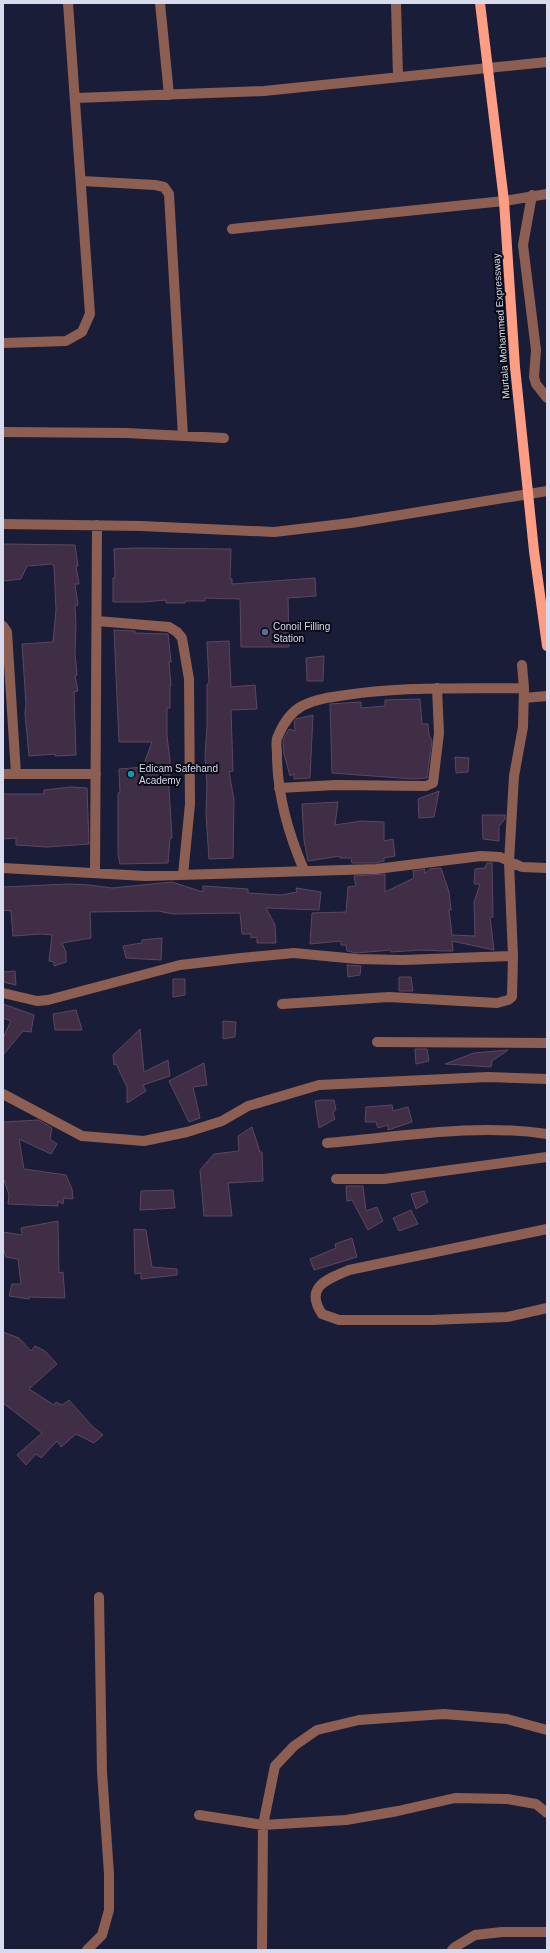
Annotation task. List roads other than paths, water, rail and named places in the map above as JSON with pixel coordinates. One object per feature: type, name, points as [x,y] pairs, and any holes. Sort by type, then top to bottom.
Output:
[{"type":"main road","name":"Murtala Mohammed Expressway","points":[[480,3],[504,201],[515,367],[534,551],[547,646]]},
{"type":"street","points":[[3,343],[66,342],[82,332],[90,314],[82,181],[68,3]]},
{"type":"street","points":[[160,3],[169,95]]},
{"type":"street","points":[[396,3],[398,77]]},
{"type":"street","points":[[76,98],[264,91],[547,62]]},
{"type":"street","points":[[82,181],[155,185],[164,187],[169,194],[182,436]]},
{"type":"street","points":[[232,229],[504,201],[532,195],[547,194]]},
{"type":"street","points":[[532,195],[523,245],[536,350],[534,377],[536,384],[547,398]]},
{"type":"street","points":[[3,432],[126,433],[224,438]]},
{"type":"street","points":[[3,524],[274,532],[351,524],[547,491]]},
{"type":"street","points":[[95,873],[97,526]]},
{"type":"street","points":[[97,621],[169,627],[177,632],[182,638],[189,679],[190,804],[183,875]]},
{"type":"street","points":[[3,626],[7,632],[16,774]]},
{"type":"street","points":[[282,1004],[389,997],[497,1003],[508,1000],[512,997],[513,956],[509,862],[514,776],[523,727],[524,693],[522,665]]},
{"type":"street","points":[[304,870],[291,841],[277,773],[277,737],[290,715],[302,706],[319,699],[365,692],[437,688],[524,693],[547,696]]},
{"type":"street","points":[[279,788],[336,785],[426,786],[433,783],[438,734],[437,688]]},
{"type":"street","points":[[3,774],[96,774]]},
{"type":"street","points":[[3,868],[145,876],[376,868],[481,856],[500,857],[522,867],[547,868]]},
{"type":"street","points":[[3,992],[37,1001],[180,965],[294,953],[357,959],[402,960],[513,956]]},
{"type":"street","points":[[377,1042],[547,1043]]},
{"type":"street","points":[[3,1094],[82,1136],[144,1141],[187,1132],[222,1121],[248,1106],[318,1085],[488,1077],[547,1079]]},
{"type":"street","points":[[327,1143],[446,1131],[527,1131],[547,1134]]},
{"type":"street","points":[[336,1179],[384,1179],[547,1157]]},
{"type":"street","points":[[547,1229],[349,1270],[329,1278],[318,1288],[315,1298],[322,1314],[339,1320],[431,1320],[507,1317],[547,1308]]},
{"type":"street","points":[[87,1950],[102,1935],[109,1910],[109,1874],[102,1772],[99,1597]]},
{"type":"street","points":[[262,1950],[263,1825],[274,1766],[294,1746],[317,1730],[360,1720],[444,1714],[507,1719],[547,1730]]},
{"type":"street","points":[[199,1815],[263,1825],[346,1820],[398,1811],[455,1798],[507,1800],[536,1804],[547,1813]]},
{"type":"street","points":[[452,1950],[475,1935],[502,1932],[547,1932]]},
{"type":"place","name":"Conoil Filling Station","points":[[265,632]]},
{"type":"place","name":"Edicam Safehand Academy","points":[[131,774]]}]
